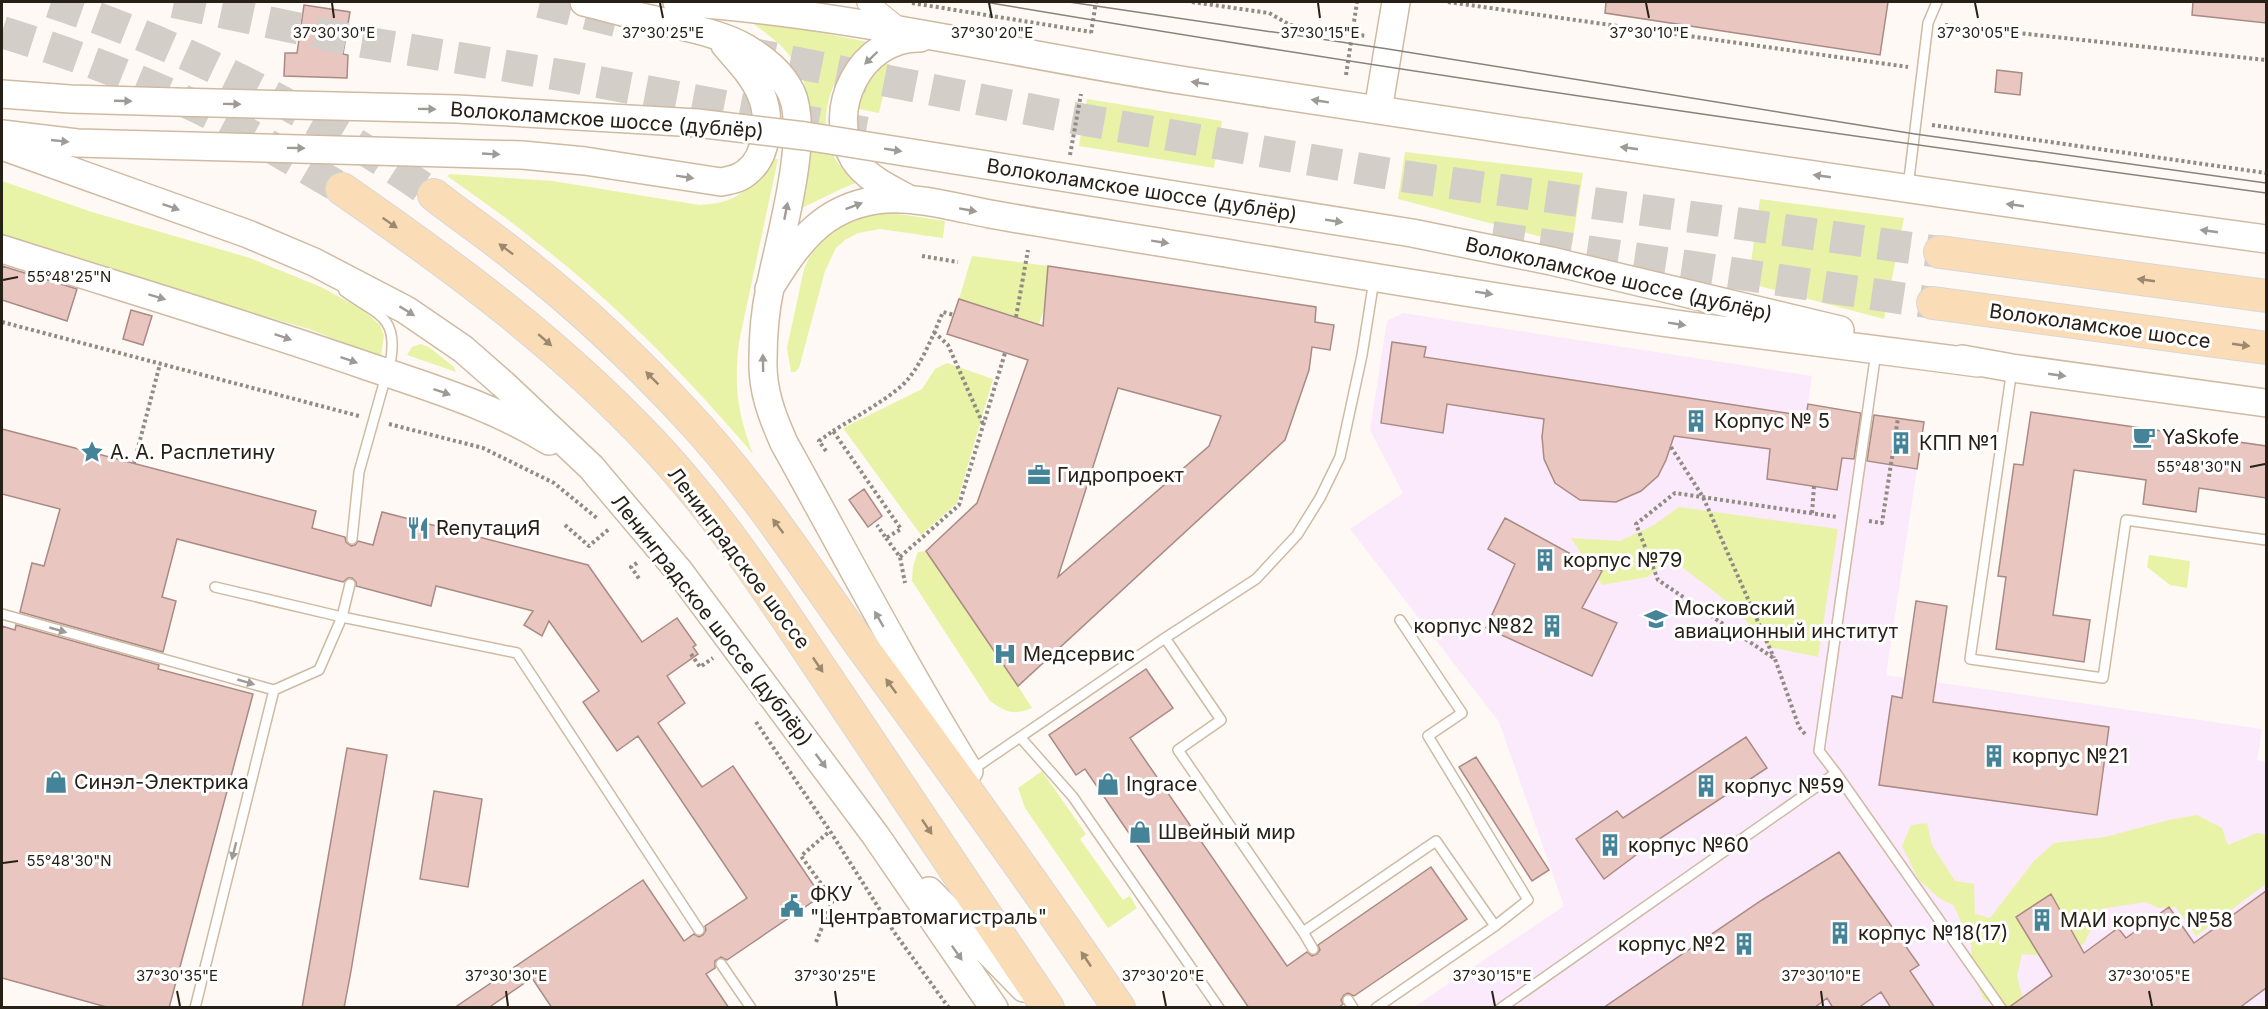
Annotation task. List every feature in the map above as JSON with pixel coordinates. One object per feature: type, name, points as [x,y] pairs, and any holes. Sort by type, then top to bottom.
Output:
[{"type":"main road","points":[[584,2],[703,31],[743,46],[767,62],[792,93],[796,110],[798,148],[770,289],[762,363],[765,390],[773,420],[870,603],[929,706],[1048,903]]},
{"type":"main road","points":[[677,2],[764,9],[901,29],[1086,65],[1378,110],[1908,189],[2266,239]]},
{"type":"main road","points":[[1378,110],[1396,2]]},
{"type":"main road","points":[[2,134],[77,143],[522,155],[585,161],[721,182],[736,179],[758,160],[765,138],[766,115],[762,95],[750,75],[719,38]]},
{"type":"main road","points":[[910,200],[881,184],[854,159],[843,129],[844,108],[849,88],[860,69],[874,53],[891,44],[912,38],[945,39]]},
{"type":"main road","name":"Волоколамское шоссе (дублёр)","points":[[2,94],[70,99],[457,110],[697,123],[816,138],[1412,233],[1551,261],[1978,363],[2266,403]]},
{"type":"main road","name":"Ленинградское шоссе (дублёр)","points":[[2,146],[248,234],[314,262],[406,310],[463,349],[591,467],[679,571],[876,836],[994,1008]]},
{"type":"main road","name":"Ленинградское шоссе","points":[[342,189],[431,251],[543,338],[619,409],[683,479],[726,533],[772,597],[1048,1008]]},
{"type":"main road","points":[[434,195],[521,260],[573,305],[651,377],[694,423],[791,543],[850,629],[1048,903],[1119,1008]]},
{"type":"main road","points":[[770,289],[792,251],[823,221],[862,202],[881,199],[910,200],[1057,226],[1682,324],[1978,363]]},
{"type":"main road","points":[[2,249],[246,325],[487,408],[539,435],[591,467]]},
{"type":"main road","points":[[1940,252],[2266,296]]},
{"type":"main road","name":"Волоколамское шоссе","points":[[1933,303],[2266,348]]},
{"type":"main road","points":[[876,836],[1043,1008]]},
{"type":"street","points":[[764,9],[796,2]]},
{"type":"street","points":[[867,2],[901,29]]},
{"type":"lane","points":[[1908,189],[1928,23],[1936,2]]},
{"type":"lane","points":[[314,262],[336,285],[386,320],[393,342],[387,373],[359,472],[352,539]]},
{"type":"lane","points":[[969,772],[1165,638],[1256,579],[1297,535],[1320,498],[1340,457],[1362,355],[1375,277]]},
{"type":"lane","points":[[1876,350],[1819,751],[2001,1008]]},
{"type":"lane","points":[[2012,369],[1970,659],[2103,678],[2126,520],[2266,540]]},
{"type":"lane","points":[[2,614],[274,690],[319,670],[342,617],[350,584]]},
{"type":"lane","points":[[214,587],[342,617],[517,653],[699,930]]},
{"type":"lane","points":[[1376,1008],[1495,926],[1528,900],[1428,736],[1462,713],[1400,620]]},
{"type":"lane","points":[[1165,638],[1221,720],[1178,750],[1303,932],[1312,949]]},
{"type":"lane","points":[[195,1008],[274,690]]},
{"type":"lane","points":[[1020,737],[1073,796],[1219,1008]]},
{"type":"lane","points":[[1501,1008],[1836,773]]},
{"type":"lane","points":[[1303,932],[1436,841],[1495,926]]},
{"type":"lane","points":[[722,964],[751,1008]]},
{"type":"path","points":[[912,3],[1091,32],[1096,2]]},
{"type":"path","points":[[1192,2],[1269,13],[1290,25],[1390,39]]},
{"type":"path","points":[[1346,75],[1357,2]]},
{"type":"path","points":[[1448,2],[1911,68]]},
{"type":"path","points":[[1928,23],[2266,60]]},
{"type":"path","points":[[1069,160],[1081,94]]},
{"type":"path","points":[[1926,124],[2266,173]]},
{"type":"path","points":[[1016,317],[1028,250]]},
{"type":"path","points":[[921,256],[958,262]]},
{"type":"path","points":[[826,451],[819,441],[908,380],[923,357],[943,312],[954,315]]},
{"type":"path","points":[[2,322],[483,448],[554,483],[585,506],[615,535]]},
{"type":"path","points":[[934,332],[948,345],[983,425]]},
{"type":"path","points":[[900,557],[959,505],[1005,353]]},
{"type":"path","points":[[134,463],[160,364]]},
{"type":"path","points":[[1774,659],[1658,580],[1636,524],[1675,493],[1882,523],[1898,418]]},
{"type":"path","points":[[833,431],[901,529],[886,538]]},
{"type":"path","points":[[1671,447],[1703,497],[1774,659],[1799,727],[1819,751]]},
{"type":"path","points":[[1812,513],[1814,486]]},
{"type":"path","points":[[565,525],[589,546],[609,529]]},
{"type":"path","points":[[878,525],[900,557],[905,583]]},
{"type":"path","points":[[632,555],[637,562]]},
{"type":"path","points":[[640,580],[631,567],[643,559]]},
{"type":"path","points":[[706,649],[719,667]]},
{"type":"path","points":[[691,654],[700,667],[713,658]]},
{"type":"path","points":[[752,716],[830,831],[894,933],[949,1008]]},
{"type":"path","points":[[816,942],[833,900],[801,855],[830,831]]},
{"type":"shaded area","name":"Московский авиационный институт","points":[[1403,313],[1812,376],[1808,405],[1924,422],[1886,675],[2262,729],[2257,760],[2266,762],[2266,1007],[1414,1007],[1564,906],[1499,722],[1350,529],[1403,493],[1370,430],[1387,321]]},
{"type":"green space","points":[[746,18],[868,42],[853,56],[834,84],[826,122],[827,135],[835,159],[858,179],[858,182],[800,209],[810,144],[809,101],[804,81],[794,62],[779,44]]},
{"type":"green space","points":[[890,64],[879,113],[853,108],[865,83],[874,72]]},
{"type":"green space","points":[[1087,99],[1222,121],[1214,168],[1079,146]]},
{"type":"green space","points":[[1405,152],[1583,173],[1572,245],[1398,199]]},
{"type":"green space","points":[[768,158],[778,159],[739,342],[738,358],[737,386],[740,412],[753,454],[676,369],[622,315],[514,224],[447,176],[450,174],[553,181],[699,205],[724,201],[741,193],[748,187]]},
{"type":"green space","points":[[2,181],[92,212],[250,258],[321,287],[363,310],[380,325],[384,335],[381,357],[309,329],[139,280],[2,236]]},
{"type":"green space","points":[[1760,199],[1904,218],[1884,319],[1748,283]]},
{"type":"green space","points":[[885,212],[945,221],[943,238],[880,229],[858,233],[845,240],[836,248],[825,271],[799,368],[791,372],[787,348],[804,269],[810,256],[828,234],[856,217]]},
{"type":"green space","points":[[972,256],[1048,266],[1045,306],[1039,324],[959,299]]},
{"type":"green space","points":[[421,344],[429,347],[454,367],[456,372],[407,355],[412,347]]},
{"type":"green space","points":[[947,363],[993,379],[957,503],[921,535],[843,428],[922,389],[935,369]]},
{"type":"green space","points":[[1679,507],[1838,529],[1818,657],[1769,647],[1734,607],[1669,557],[1648,577],[1602,585],[1571,538],[1620,541],[1654,525]]},
{"type":"green space","points":[[926,551],[1032,708],[1010,712],[990,701],[912,581],[913,566],[918,552]]},
{"type":"green space","points":[[2149,555],[2190,561],[2187,588],[2170,585],[2147,567]]},
{"type":"green space","points":[[1042,771],[1086,834],[1080,839],[1123,900],[1130,896],[1137,908],[1108,928],[1025,808],[1018,788]]},
{"type":"green space","points":[[2197,815],[2222,828],[2228,845],[2257,833],[2266,835],[2266,884],[2196,936],[2176,907],[2158,908],[2146,902],[2100,909],[2085,942],[2068,958],[2022,954],[2017,976],[2025,1007],[2002,1007],[1984,1000],[1972,973],[1971,945],[1954,906],[1939,898],[1918,879],[1902,846],[1911,825],[1927,823],[1932,845],[1955,881],[1974,884],[1975,914],[1990,918],[2034,861],[2054,843],[2105,837]]},
{"type":"building","points":[[1606,2],[1888,2],[1880,55],[1605,13]]},
{"type":"building","points":[[2193,2],[2266,2],[2266,23],[2192,15]]},
{"type":"building","points":[[304,5],[350,12],[343,54],[348,55],[347,78],[284,76],[285,53],[297,53]]},
{"type":"building","points":[[1997,70],[2022,73],[2020,95],[1995,92]]},
{"type":"building","points":[[2,266],[77,289],[67,321],[2,300]]},
{"type":"building","name":"Гидропроект","points":[[1048,266],[1316,307],[1315,322],[1334,325],[1330,350],[1312,347],[1309,370],[1285,440],[1018,686],[926,551],[977,503],[1028,360],[947,334],[959,299],[1043,326]],"holes":[[[1118,388],[1221,416],[1209,446],[1058,577]]]},
{"type":"building","points":[[131,310],[152,316],[143,345],[123,339]]},
{"type":"building","name":"Корпус № 5","points":[[1392,342],[1426,347],[1424,357],[1806,416],[1808,404],[1861,413],[1854,459],[1842,458],[1837,490],[1767,479],[1770,449],[1674,436],[1658,476],[1641,491],[1616,502],[1580,500],[1555,483],[1544,459],[1542,437],[1544,419],[1447,404],[1443,433],[1381,423]]},
{"type":"building","points":[[2031,412],[2266,446],[2266,498],[2199,488],[2196,512],[2143,504],[2146,480],[2074,470],[2053,615],[2090,620],[2084,662],[1996,649],[2006,577],[1998,576],[2014,464],[2023,465]]},
{"type":"building","name":"КПП №1","points":[[1874,415],[1924,422],[1917,469],[1867,461]]},
{"type":"building","points":[[2,429],[316,511],[312,528],[345,537],[346,542],[351,546],[358,541],[373,545],[382,512],[588,565],[642,642],[677,618],[696,645],[693,647],[698,654],[667,676],[685,703],[658,723],[702,787],[733,766],[821,896],[727,960],[721,957],[715,961],[715,968],[706,974],[729,1008],[552,1008],[532,978],[488,1008],[454,1008],[643,880],[684,941],[694,934],[699,937],[703,935],[706,930],[705,926],[747,898],[638,736],[617,751],[583,702],[599,691],[549,621],[542,636],[524,625],[533,611],[436,586],[431,606],[356,586],[352,578],[343,582],[177,539],[162,597],[176,601],[163,652],[20,612],[32,563],[44,566],[60,509],[2,494]]},
{"type":"building","points":[[864,489],[882,516],[868,527],[849,500]]},
{"type":"building","points":[[1505,518],[1602,571],[1582,608],[1617,623],[1592,676],[1486,628],[1515,564],[1488,549]]},
{"type":"building","name":"корпус №21","points":[[1916,601],[1947,606],[1933,702],[2109,727],[2097,815],[1879,785],[1892,696],[1902,698]]},
{"type":"building","points":[[16,625],[159,665],[158,669],[253,694],[169,1008],[110,1008],[2,978],[2,626],[15,630]]},
{"type":"building","points":[[1146,669],[1173,708],[1130,738],[1287,966],[1307,952],[1312,956],[1317,954],[1320,950],[1318,945],[1431,867],[1467,919],[1354,996],[1348,993],[1344,995],[1341,1000],[1343,1004],[1338,1008],[1249,1008],[1085,769],[1076,775],[1049,735]]},
{"type":"building","points":[[1746,737],[1767,768],[1644,849],[1604,879],[1576,839],[1617,811],[1623,818]]},
{"type":"building","points":[[347,748],[387,755],[351,971],[344,1008],[302,1008]]},
{"type":"building","points":[[1476,757],[1549,870],[1532,881],[1459,767]]},
{"type":"building","points":[[434,791],[482,799],[468,887],[420,879]]},
{"type":"building","points":[[1839,852],[1919,965],[1910,971],[1935,1008],[1891,1008],[1881,992],[1858,1008],[1833,1008],[1827,998],[1814,1008],[1603,1008],[1762,900]]},
{"type":"building","points":[[2266,891],[2266,988],[2239,1008],[2008,1008],[2052,976],[2016,917],[2051,894],[2084,953],[2118,928],[2126,938],[2169,907],[2194,943]]},
{"type":"tunnel","points":[[51,2],[152,40],[249,85],[343,137],[434,195]]},
{"type":"tunnel","points":[[174,2],[352,40],[572,77],[872,134]]},
{"type":"tunnel","points":[[540,2],[616,21]]},
{"type":"tunnel","points":[[2,32],[104,67],[178,98],[273,148],[342,189]]},
{"type":"tunnel","points":[[743,52],[1068,117],[1402,176],[1940,252]]},
{"type":"tunnel","points":[[1492,237],[1933,303]]},
{"type":"tram line","points":[[985,2],[1625,103],[2266,193]]},
{"type":"tram line","points":[[1069,2],[1388,49],[1915,134],[2266,183]]},
{"type":"place","name":"Корпус № 5","points":[[1696,421]]},
{"type":"place","name":"YaSkofe","points":[[2144,437]]},
{"type":"place","name":"КПП №1","points":[[1901,443]]},
{"type":"place","name":"А. А. Расплетину","points":[[92,452]]},
{"type":"place","name":"Гидропроект","points":[[1039,475]]},
{"type":"place","name":"ReпутациЯ","points":[[418,528]]},
{"type":"place","name":"корпус №79","points":[[1545,560]]},
{"type":"place","name":"Московский авиационный институт","points":[[1656,619]]},
{"type":"place","name":"корпус №82","points":[[1552,626]]},
{"type":"place","name":"Медсервис","points":[[1005,654]]},
{"type":"place","name":"корпус №21","points":[[1994,756]]},
{"type":"place","name":"Синэл-Электрика","points":[[56,782]]},
{"type":"place","name":"Ingrace","points":[[1108,784]]},
{"type":"place","name":"корпус №59","points":[[1706,786]]},
{"type":"place","name":"Швейный мир","points":[[1140,832]]},
{"type":"place","name":"корпус №60","points":[[1610,845]]},
{"type":"place","name":"ФКУ \"Центравтомагистраль\"","points":[[792,906]]},
{"type":"place","name":"МАИ корпус №58","points":[[2042,920]]},
{"type":"place","name":"корпус №18(17)","points":[[1840,933]]},
{"type":"place","name":"корпус №2","points":[[1744,944]]}]
